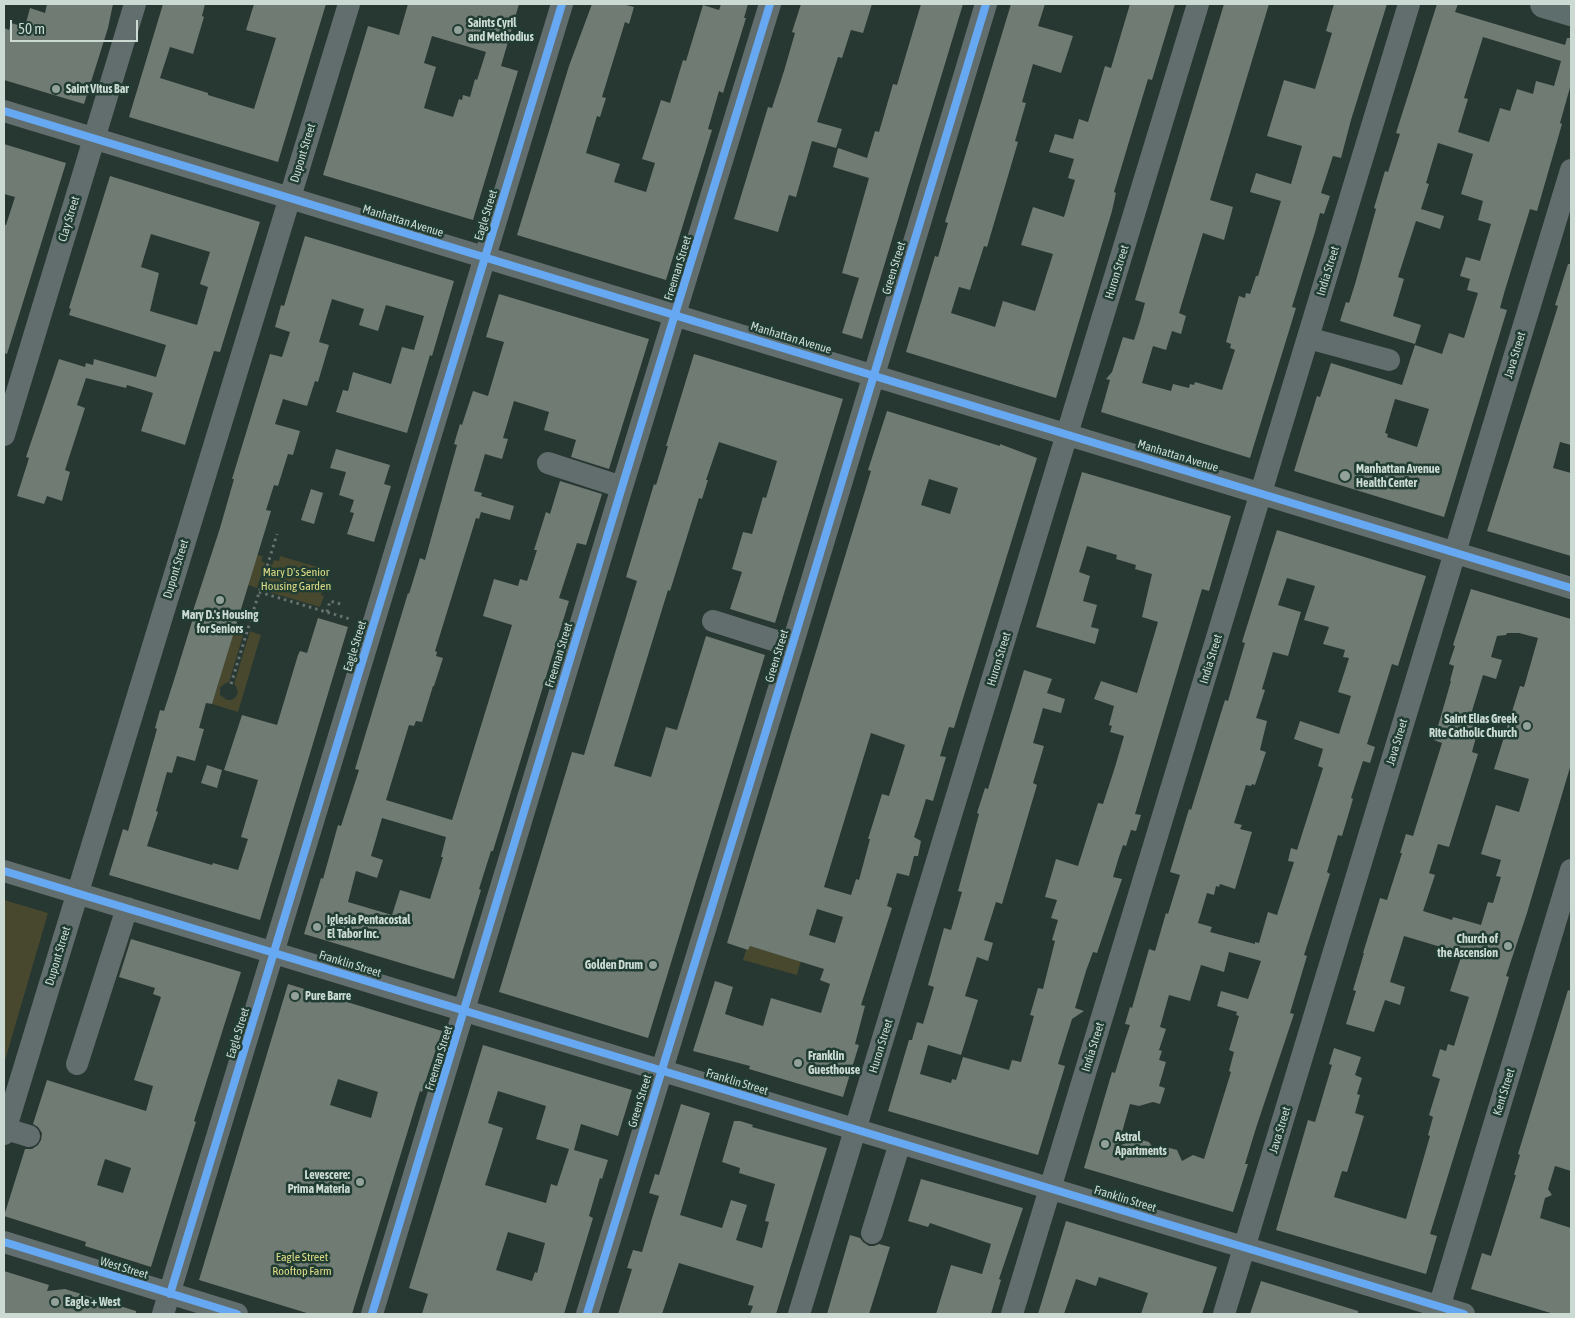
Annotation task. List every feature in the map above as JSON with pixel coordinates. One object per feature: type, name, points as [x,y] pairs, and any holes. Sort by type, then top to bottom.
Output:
[{"type":"main road","points":[[1544,4],[1571,12]]},
{"type":"street","name":"Clay Street","points":[[4,435],[135,4]]},
{"type":"street","name":"Dupont Street","points":[[5,1132],[349,4]]},
{"type":"street","name":"Eagle Street","points":[[167,1304],[562,4]]},
{"type":"street","name":"Freeman Street","points":[[372,1314],[770,4]]},
{"type":"street","name":"Green Street","points":[[586,1314],[792,646],[986,4]]},
{"type":"street","name":"Huron Street","points":[[799,1314],[1198,4]]},
{"type":"street","name":"India Street","points":[[1012,1314],[1409,4]]},
{"type":"street","name":"Manhattan Avenue","points":[[4,111],[1571,588]]},
{"type":"street","name":"Java Street","points":[[1224,1314],[1571,170]]},
{"type":"street","points":[[1308,338],[1388,360]]},
{"type":"street","points":[[548,463],[622,487]]},
{"type":"street","points":[[713,621],[792,646]]},
{"type":"street","name":"Kent Street","points":[[1438,1310],[1571,870]]},
{"type":"street","name":"Franklin Street","points":[[4,871],[1244,1247],[1438,1310],[1464,1314]]},
{"type":"street","points":[[77,1064],[127,908]]},
{"type":"street","points":[[5,1132],[29,1136]]},
{"type":"street","points":[[872,1234],[900,1143]]},
{"type":"street","name":"West Street","points":[[4,1242],[167,1304],[237,1314]]},
{"type":"path","points":[[231,684],[277,534]]},
{"type":"path","points":[[259,592],[350,619]]},
{"type":"path","points":[[327,612],[330,601],[344,605]]},
{"type":"green space","points":[[257,555],[263,556],[261,561],[265,563],[257,588],[248,585]]},
{"type":"green space","name":"Mary D's Senior Housing Garden","points":[[280,556],[328,570],[321,595],[324,596],[320,607],[262,590],[270,564],[272,565],[274,560],[279,561]]},
{"type":"green space","points":[[235,627],[245,629],[229,682],[220,688],[220,695],[227,700],[233,699],[237,695],[234,684],[250,631],[261,635],[238,712],[212,704]]},
{"type":"green space","points":[[4,900],[48,913],[4,1064]]},
{"type":"green space","points":[[750,946],[801,961],[797,975],[743,960],[746,950]]},
{"type":"building","points":[[47,4],[113,4],[108,28],[84,104],[4,80],[4,28],[9,30],[11,23],[25,27],[30,8],[45,13]]},
{"type":"building","points":[[163,4],[205,4],[202,16],[204,17],[193,54],[170,47],[160,78],[254,109],[276,38],[246,30],[254,4],[326,4],[278,162],[129,117]]},
{"type":"building","points":[[408,4],[519,4],[501,66],[518,71],[473,220],[323,175],[368,26],[399,35]],"holes":[[[432,36],[486,52],[470,97],[463,95],[462,100],[459,99],[453,117],[424,108],[436,67],[424,63]]]},
{"type":"building","points":[[592,4],[622,4],[634,7],[629,24],[625,22],[602,97],[606,98],[600,117],[597,116],[586,153],[620,164],[614,182],[646,192],[655,163],[642,159],[661,100],[670,103],[683,60],[686,61],[703,5],[719,10],[721,4],[748,4],[744,18],[746,18],[723,93],[719,91],[708,129],[712,130],[666,280],[517,235],[569,66]]},
{"type":"building","points":[[801,4],[872,4],[863,33],[851,30],[842,58],[838,57],[817,122],[842,129],[836,148],[812,141],[796,197],[789,195],[778,232],[734,219],[768,107],[772,108],[784,71],[795,33],[792,32]]},
{"type":"building","points":[[921,4],[963,4],[862,339],[842,333],[859,278],[842,273],[869,178],[833,167],[838,148],[867,158],[875,131],[879,132],[893,84],[897,85]]},
{"type":"building","points":[[1011,4],[1045,4],[1038,26],[1073,36],[1061,73],[1033,64],[1022,102],[1026,103],[1015,141],[1018,142],[987,247],[984,246],[970,290],[959,287],[951,313],[995,327],[1003,301],[1035,311],[1053,254],[1021,245],[1033,207],[1064,217],[1075,180],[1068,178],[1074,159],[1049,152],[1055,134],[1073,139],[1079,119],[1088,122],[1105,66],[1111,68],[1130,4],[1175,4],[1152,80],[1148,79],[1131,135],[1114,192],[1116,193],[1112,211],[1056,398],[906,352],[935,256],[938,257],[948,223],[945,222]]},
{"type":"building","points":[[1224,4],[1269,4],[1210,200],[1233,207],[1224,240],[1203,233],[1179,313],[1186,316],[1181,334],[1172,331],[1166,350],[1153,346],[1142,383],[1171,391],[1173,384],[1189,388],[1190,384],[1194,385],[1195,382],[1222,390],[1235,350],[1230,348],[1231,344],[1226,342],[1239,296],[1245,298],[1246,293],[1250,294],[1256,276],[1258,276],[1281,201],[1250,192],[1256,173],[1291,184],[1302,146],[1267,136],[1284,80],[1315,89],[1332,33],[1326,31],[1334,4],[1387,4],[1341,158],[1333,156],[1321,193],[1330,196],[1324,214],[1320,213],[1292,307],[1296,308],[1250,458],[1101,412],[1110,380],[1106,379],[1112,372],[1123,337],[1134,340],[1140,321],[1145,303],[1135,300]]},
{"type":"building","points":[[1437,4],[1458,4],[1455,12],[1565,45],[1567,38],[1571,38],[1571,84],[1560,123],[1562,124],[1537,211],[1530,209],[1505,290],[1500,308],[1507,310],[1444,517],[1294,471],[1317,396],[1320,397],[1331,363],[1402,385],[1415,345],[1442,354],[1449,333],[1464,338],[1478,293],[1467,290],[1470,279],[1460,276],[1466,257],[1480,261],[1491,224],[1478,220],[1483,201],[1461,194],[1473,154],[1438,143],[1426,183],[1429,184],[1421,209],[1444,216],[1440,229],[1416,221],[1398,277],[1404,279],[1393,316],[1421,325],[1415,344],[1340,321],[1346,302],[1349,303],[1385,171],[1388,172],[1400,134],[1396,133]],"holes":[[[1483,37],[1561,61],[1554,86],[1536,81],[1533,94],[1517,89],[1510,111],[1500,108],[1489,142],[1458,132],[1468,99],[1464,98]],[[1395,399],[1429,409],[1417,447],[1387,437],[1388,434],[1385,433]]]},
{"type":"building","points":[[4,144],[66,163],[7,354],[4,353],[4,225],[6,225],[15,197],[4,194]]},
{"type":"building","points":[[110,176],[260,222],[220,352],[214,351],[185,445],[141,431],[153,393],[127,385],[126,388],[86,378],[77,405],[85,408],[65,470],[70,472],[62,501],[47,496],[44,504],[17,496],[29,458],[26,457],[59,359],[85,367],[86,363],[93,365],[94,359],[156,377],[166,345],[69,315],[71,309],[69,308]],"holes":[[[151,234],[210,252],[200,284],[208,287],[197,325],[150,311],[159,273],[141,267]]]},
{"type":"building","points":[[305,236],[454,281],[407,433],[336,412],[343,390],[348,391],[353,372],[391,384],[402,347],[414,350],[424,316],[386,305],[378,331],[359,325],[364,309],[332,299],[319,342],[329,345],[318,382],[315,381],[307,406],[283,399],[275,424],[300,431],[293,455],[288,454],[278,486],[274,485],[266,510],[271,511],[212,704],[206,703],[199,728],[204,729],[195,761],[177,756],[172,773],[167,772],[156,811],[158,812],[147,846],[212,865],[213,863],[238,870],[248,839],[241,837],[258,780],[224,770],[242,715],[277,725],[298,655],[300,651],[307,653],[318,618],[348,627],[260,920],[109,875],[123,829],[128,831],[157,729],[155,728],[160,710],[164,711],[174,680],[270,354],[282,357],[290,332],[275,327],[281,305],[284,306]]},
{"type":"building","points":[[1568,264],[1571,264],[1571,445],[1560,442],[1553,468],[1571,473],[1571,556],[1487,531],[1558,306],[1555,305]]},
{"type":"building","points":[[499,294],[649,339],[609,469],[571,457],[576,440],[544,430],[549,412],[514,401],[503,438],[508,439],[502,459],[485,454],[474,491],[482,493],[481,496],[514,506],[510,520],[481,512],[479,519],[476,518],[435,651],[437,652],[436,656],[443,658],[422,722],[416,721],[414,726],[409,725],[386,800],[452,820],[512,625],[483,616],[494,579],[518,586],[520,579],[527,581],[546,512],[550,514],[560,481],[602,494],[586,545],[577,543],[559,598],[569,601],[493,851],[491,851],[479,889],[481,890],[454,979],[304,934],[321,878],[323,879],[338,825],[341,826],[359,770],[355,769],[408,593],[420,558],[425,560],[457,445],[454,444],[460,424],[462,425],[473,391],[488,396],[504,342],[486,337]],"holes":[[[382,818],[446,837],[441,857],[443,857],[430,899],[400,890],[392,915],[348,902],[356,871],[377,878],[383,860],[371,856]]]},
{"type":"building","points":[[694,354],[843,399],[775,623],[730,609],[742,572],[732,569],[743,532],[752,534],[763,497],[766,498],[777,461],[719,442],[706,480],[708,480],[702,499],[699,498],[670,591],[668,590],[614,766],[651,777],[666,727],[677,730],[706,636],[765,655],[648,1038],[499,992],[572,752],[584,755],[637,581],[626,577],[654,484],[656,485],[668,446],[666,446]]},
{"type":"building","points":[[887,411],[1000,446],[1000,444],[1037,458],[954,728],[949,727],[940,756],[946,757],[933,801],[926,799],[914,837],[921,841],[918,856],[914,856],[909,876],[897,873],[887,906],[892,908],[861,1005],[865,1006],[855,1044],[859,1045],[843,1097],[749,1069],[750,1066],[693,1051],[715,981],[733,987],[725,1014],[763,1026],[771,998],[821,1013],[830,984],[820,980],[824,969],[750,946],[748,950],[727,943],[871,471],[868,470]],"holes":[[[929,479],[958,488],[950,514],[921,505]],[[871,733],[905,745],[889,796],[882,794],[868,839],[870,839],[859,880],[856,879],[851,895],[824,887]],[[817,909],[843,917],[835,943],[809,935]]]},
{"type":"building","points":[[336,449],[390,465],[384,484],[391,486],[374,542],[347,534],[354,513],[350,512],[354,500],[339,495],[346,472],[330,468]]},
{"type":"building","points":[[1082,472],[1231,516],[1209,591],[1202,589],[1135,814],[1141,815],[1136,831],[1131,830],[1126,846],[1123,845],[1118,860],[1113,877],[1122,879],[1097,953],[1093,952],[1086,971],[1075,1008],[1084,1011],[1072,1019],[1058,1064],[1065,1066],[1038,1155],[888,1111],[909,1040],[912,1040],[917,1022],[923,1024],[934,987],[928,985],[944,928],[951,930],[962,892],[958,891],[979,814],[977,813],[985,788],[988,789],[1024,670],[1052,679],[1047,693],[1065,699],[1061,713],[1043,708],[1033,743],[1044,746],[1033,783],[1037,785],[1002,904],[996,902],[984,940],[993,943],[988,961],[977,957],[965,996],[978,1000],[961,1055],[928,1045],[920,1074],[951,1083],[952,1079],[956,1080],[963,1057],[1009,1070],[1012,1060],[1021,1062],[1034,1016],[1030,1015],[1038,988],[1043,989],[1055,941],[1052,940],[1058,920],[1051,918],[1057,900],[1045,897],[1056,859],[1078,866],[1098,803],[1103,804],[1115,767],[1124,736],[1110,732],[1112,726],[1109,725],[1114,706],[1094,699],[1101,681],[1137,693],[1158,622],[1142,617],[1152,574],[1135,569],[1136,565],[1116,559],[1117,555],[1087,546],[1079,572],[1090,576],[1083,601],[1097,605],[1091,627],[1099,629],[1095,644],[1036,627]]},
{"type":"building","points":[[311,489],[323,493],[314,524],[301,520]]},
{"type":"building","points":[[1277,530],[1426,576],[1398,666],[1392,664],[1367,744],[1375,747],[1370,763],[1363,761],[1351,798],[1353,799],[1342,836],[1338,835],[1327,872],[1330,874],[1304,955],[1307,956],[1290,1013],[1294,1014],[1256,1128],[1245,1164],[1248,1164],[1233,1212],[1084,1168],[1112,1072],[1115,1073],[1130,1025],[1125,1024],[1130,1007],[1132,1008],[1149,949],[1155,951],[1180,875],[1170,872],[1225,700],[1228,701],[1245,643],[1242,642]],"holes":[[[1287,578],[1315,586],[1304,620],[1329,627],[1323,644],[1345,650],[1343,657],[1349,658],[1338,692],[1351,696],[1339,734],[1300,721],[1294,739],[1323,749],[1318,766],[1323,768],[1297,850],[1291,848],[1288,861],[1294,862],[1277,915],[1268,912],[1259,943],[1255,942],[1255,944],[1210,932],[1212,927],[1198,923],[1207,893],[1214,895],[1216,886],[1219,887],[1220,884],[1235,889],[1252,832],[1240,829],[1242,825],[1234,823],[1246,785],[1255,785],[1266,752],[1260,750],[1267,721],[1256,718],[1265,690],[1262,689],[1273,652],[1288,656],[1301,612],[1278,605]],[[1229,952],[1261,961],[1248,999],[1221,991],[1217,1006],[1237,1012],[1236,1015],[1239,1016],[1229,1050],[1234,1052],[1229,1071],[1231,1072],[1204,1159],[1193,1155],[1182,1161],[1177,1150],[1166,1147],[1156,1152],[1149,1142],[1138,1139],[1118,1146],[1130,1104],[1139,1106],[1153,1102],[1160,1104],[1165,1088],[1159,1086],[1166,1062],[1159,1060],[1162,1051],[1159,1050],[1166,1029],[1160,1027],[1169,995],[1190,1001],[1201,965],[1224,972]]]},
{"type":"building","points":[[1471,589],[1571,619],[1571,764],[1527,913],[1506,976],[1509,977],[1430,1234],[1437,1236],[1426,1274],[1276,1230],[1308,1120],[1315,1122],[1332,1065],[1329,1064],[1334,1048],[1361,1057],[1355,1075],[1362,1078],[1357,1094],[1360,1095],[1355,1113],[1364,1116],[1347,1172],[1342,1171],[1334,1197],[1406,1219],[1430,1136],[1428,1135],[1433,1117],[1429,1115],[1440,1079],[1432,1076],[1440,1049],[1446,1051],[1448,1044],[1454,1046],[1469,997],[1450,991],[1461,957],[1443,951],[1444,948],[1404,936],[1390,982],[1405,987],[1400,1005],[1385,1000],[1374,1032],[1346,1024],[1356,991],[1353,990],[1380,898],[1387,900],[1406,834],[1413,836],[1442,743],[1434,740],[1454,666],[1449,664],[1455,646],[1453,645]],"holes":[[[1507,633],[1519,633],[1538,638],[1524,687],[1520,686],[1494,769],[1529,779],[1519,812],[1496,805],[1481,854],[1501,860],[1496,876],[1501,877],[1493,903],[1488,902],[1481,925],[1453,917],[1452,920],[1423,911],[1435,875],[1429,873],[1438,844],[1449,847],[1478,754],[1472,752],[1482,715],[1472,711],[1483,675],[1496,679],[1502,660],[1491,657],[1497,636],[1506,635]]]},
{"type":"building","points":[[207,765],[222,770],[217,788],[201,783]]},
{"type":"building","points":[[131,939],[241,972],[151,1267],[85,1246],[86,1242],[4,1216],[25,1149],[32,1149],[41,1140],[42,1133],[33,1124],[47,1080],[146,1111],[153,1086],[134,1080],[161,997],[153,994],[155,988],[119,977]],"holes":[[[105,1159],[131,1168],[123,1193],[97,1185]]]},
{"type":"building","points":[[288,984],[442,1031],[422,1092],[420,1091],[352,1314],[310,1314],[199,1280]],"holes":[[[338,1079],[378,1092],[371,1118],[330,1105]]]},
{"type":"building","points":[[1568,990],[1571,991],[1571,1171],[1555,1166],[1548,1189],[1552,1195],[1545,1198],[1540,1218],[1571,1228],[1571,1314],[1554,1314],[1471,1289],[1482,1253],[1491,1256],[1516,1175],[1514,1175],[1520,1155],[1518,1154]]},
{"type":"building","points":[[483,1045],[632,1090],[618,1136],[581,1124],[574,1150],[608,1160],[602,1179],[600,1178],[589,1216],[593,1218],[564,1314],[422,1314],[428,1294],[409,1288]],"holes":[[[498,1091],[546,1106],[536,1139],[569,1149],[557,1186],[551,1184],[546,1203],[485,1185],[503,1128],[488,1123]],[[508,1232],[545,1243],[537,1273],[535,1272],[532,1281],[496,1270]]]},
{"type":"building","points":[[681,1104],[710,1113],[680,1215],[722,1228],[731,1200],[747,1205],[736,1240],[762,1248],[769,1222],[765,1221],[775,1184],[739,1173],[740,1168],[722,1162],[734,1121],[740,1121],[753,1125],[752,1127],[827,1148],[776,1314],[750,1314],[753,1306],[748,1305],[754,1286],[679,1263],[662,1314],[618,1314],[632,1269],[627,1268],[633,1250],[642,1252],[659,1196],[649,1193],[655,1174],[659,1175]]},
{"type":"building","points":[[921,1179],[1023,1208],[999,1279],[1001,1280],[991,1314],[936,1314],[951,1265],[982,1274],[991,1244],[930,1223],[928,1227],[908,1221]]},
{"type":"building","points":[[1066,1221],[1217,1267],[1202,1314],[1141,1314],[1148,1293],[1099,1277],[1096,1286],[1076,1279],[1064,1314],[1038,1314]]},
{"type":"building","points":[[850,1235],[860,1238],[869,1246],[879,1244],[890,1247],[869,1314],[827,1314]]},
{"type":"building","name":"Eagle + West","points":[[4,1271],[49,1285],[47,1291],[65,1289],[136,1311],[136,1314],[4,1314]]},
{"type":"building","points":[[1261,1281],[1358,1311],[1358,1314],[1250,1314]]},
{"type":"cycle path","points":[[170,1294],[562,4]]},
{"type":"cycle path","points":[[372,1314],[770,4]]},
{"type":"cycle path","points":[[587,1314],[986,4]]},
{"type":"cycle path","points":[[4,111],[1571,588]]},
{"type":"cycle path","points":[[4,871],[1464,1314]]},
{"type":"cycle path","points":[[4,1242],[237,1314]]},
{"type":"place","name":"Saints Cyril and Methodius","points":[[458,30]]},
{"type":"place","name":"Saint Vitus Bar","points":[[56,89]]},
{"type":"place","name":"Manhattan Avenue Health Center","points":[[1345,476]]},
{"type":"place","name":"Mary D.'s Housing for Seniors","points":[[220,600]]},
{"type":"place","name":"Saint Elias Greek Rite Catholic Church","points":[[1527,726]]},
{"type":"place","name":"Iglesia Pentacostal El Tabor Inc.","points":[[317,927]]},
{"type":"place","name":"Church of the Ascension","points":[[1508,946]]},
{"type":"place","name":"Golden Drum","points":[[653,965]]},
{"type":"place","name":"Pure Barre","points":[[295,996]]},
{"type":"place","name":"Franklin Guesthouse","points":[[798,1063]]},
{"type":"place","name":"Astral Apartments","points":[[1105,1144]]},
{"type":"place","name":"Levescere: Prima Materia","points":[[360,1182]]},
{"type":"place","name":"Eagle + West","points":[[55,1302]]},
{"type":"park label","name":"Eagle Street Rooftop Farm","points":[[302,1264]]}]
